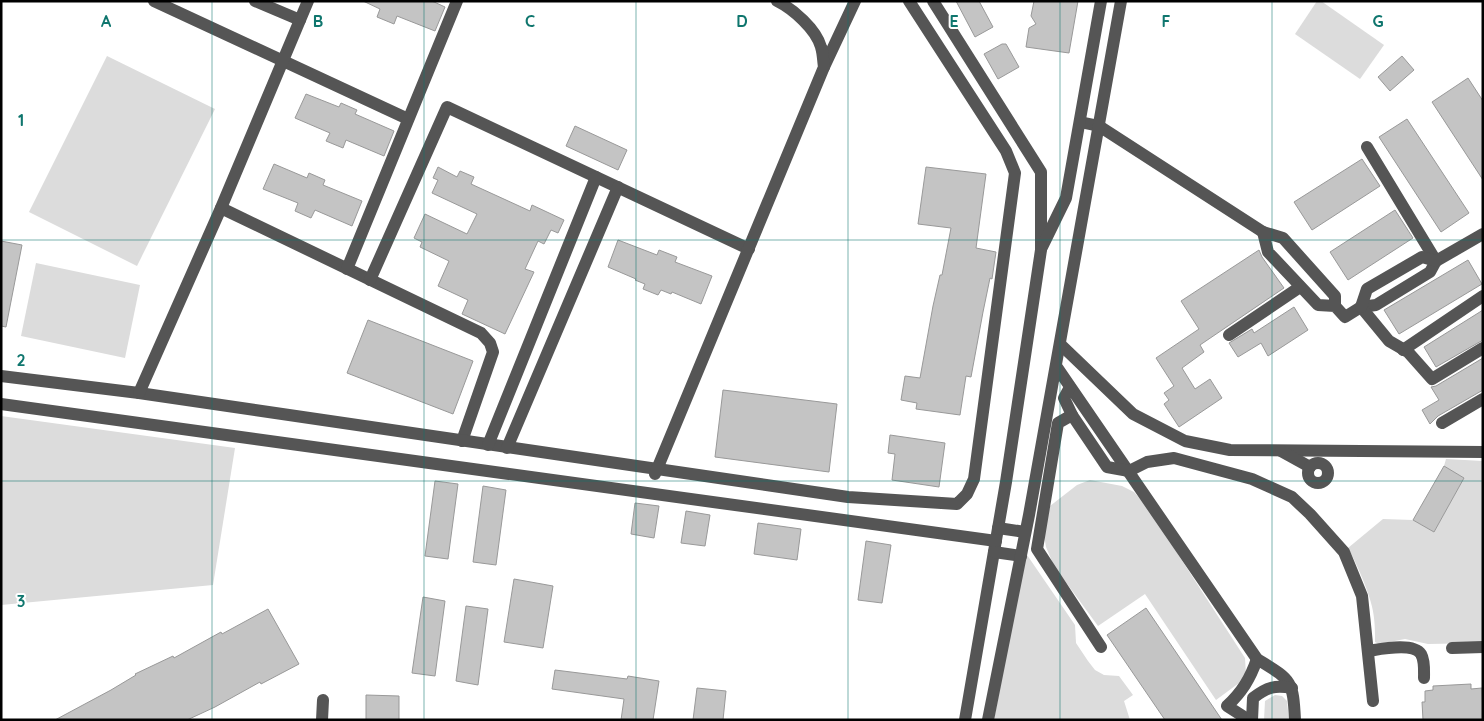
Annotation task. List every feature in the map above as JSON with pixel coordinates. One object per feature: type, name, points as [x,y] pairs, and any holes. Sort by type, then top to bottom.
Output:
[{"type":"street","points":[[154,1],[408,119]]},
{"type":"street","points":[[255,1],[300,20]]},
{"type":"street","points":[[139,393],[221,208],[308,1]]},
{"type":"street","points":[[347,269],[457,1]]},
{"type":"street","points":[[777,1],[800,15],[820,45],[824,67]]},
{"type":"street","points":[[657,472],[824,67],[855,1]]},
{"type":"street","points":[[1,376],[139,393],[657,472],[848,497],[957,504],[967,494],[974,478],[1015,173],[1006,151],[909,1]]},
{"type":"street","points":[[933,1],[1041,172],[1040,256],[996,541],[965,720]]},
{"type":"street","points":[[1040,256],[1066,198],[1101,1]]},
{"type":"street","points":[[988,720],[1026,532],[1121,1]]},
{"type":"street","points":[[370,280],[447,106],[749,249]]},
{"type":"street","points":[[1080,122],[1099,126],[1263,232],[1283,238],[1335,296],[1335,306],[1345,317],[1361,307],[1376,305],[1430,272],[1436,261],[1483,234]]},
{"type":"street","points":[[1367,147],[1436,261]]},
{"type":"street","points":[[488,445],[596,177]]},
{"type":"street","points":[[507,448],[618,187]]},
{"type":"street","points":[[221,208],[481,332],[490,343],[493,352],[462,442]]},
{"type":"street","points":[[1263,232],[1268,252],[1300,287],[1318,305],[1335,306]]},
{"type":"street","points":[[1361,307],[1367,289],[1422,257],[1436,261]]},
{"type":"street","points":[[1229,335],[1300,287]]},
{"type":"street","points":[[1404,350],[1483,296]]},
{"type":"street","points":[[1361,307],[1389,341],[1408,352],[1432,379],[1483,348]]},
{"type":"street","points":[[1060,344],[1133,414],[1185,440],[1230,450],[1483,452]]},
{"type":"street","points":[[1056,366],[1256,659],[1288,680],[1292,688],[1295,720]]},
{"type":"street","points":[[1070,386],[1064,398],[1072,415],[1108,467],[1129,471],[1147,462],[1174,458],[1252,479],[1292,497],[1310,514],[1344,552],[1362,596],[1373,701]]},
{"type":"street","points":[[1442,423],[1483,399]]},
{"type":"street","points":[[1,404],[996,541],[1021,556]]},
{"type":"street","points":[[1072,415],[1058,423],[1037,549],[1100,647]]},
{"type":"street","points":[[1279,450],[1310,467]]},
{"type":"street","points":[[996,541],[1026,532]]},
{"type":"street","points":[[1368,651],[1400,647],[1415,648],[1423,660],[1424,678]]},
{"type":"street","points":[[1452,648],[1483,647]]},
{"type":"street","points":[[1256,659],[1252,675],[1227,706],[1251,720],[1254,698],[1261,692],[1278,685],[1292,688]]},
{"type":"street","points":[[322,720],[323,700]]},
{"type":"shaded area","points":[[1317,1],[1321,1],[1384,45],[1360,79],[1295,34]]},
{"type":"shaded area","points":[[107,56],[215,109],[137,266],[29,212]]},
{"type":"shaded area","points":[[36,263],[140,285],[125,358],[21,336]]},
{"type":"shaded area","points":[[1,416],[235,448],[213,585],[1,605]]},
{"type":"shaded area","points":[[1446,459],[1483,461],[1483,643],[1428,644],[1405,639],[1379,644],[1375,642],[1375,624],[1368,592],[1348,548],[1383,519],[1413,520],[1434,532],[1464,478],[1444,466]]},
{"type":"shaded area","points":[[1090,480],[1122,486],[1134,492],[1148,508],[1245,658],[1246,675],[1239,683],[1216,700],[1145,594],[1098,626],[1054,566],[1046,547],[1044,535],[1050,506],[1077,485]]},
{"type":"shaded area","points":[[1025,552],[1075,625],[1076,643],[1088,661],[1095,670],[1104,675],[1119,676],[1133,695],[1124,701],[1130,720],[994,720]]},
{"type":"shaded area","points":[[1275,695],[1282,696],[1287,701],[1289,720],[1264,720],[1265,701]]},
{"type":"building","points":[[363,1],[432,1],[445,7],[435,31],[397,16],[394,24],[377,17],[380,9]]},
{"type":"building","points":[[956,1],[979,1],[993,27],[975,37]]},
{"type":"building","points":[[1034,1],[1078,1],[1069,53],[1026,47],[1029,28],[1036,24],[1031,16]]},
{"type":"building","points":[[1002,44],[1006,44],[1019,67],[998,79],[984,54]]},
{"type":"building","points":[[1402,56],[1414,70],[1390,91],[1378,77]]},
{"type":"building","points":[[1468,78],[1483,101],[1483,180],[1432,102]]},
{"type":"building","points":[[306,94],[339,107],[341,103],[357,110],[355,114],[394,131],[384,156],[346,140],[343,148],[326,141],[330,133],[295,118]]},
{"type":"building","points":[[1407,119],[1469,213],[1441,232],[1379,137]]},
{"type":"building","points":[[575,126],[627,150],[618,170],[566,146]]},
{"type":"building","points":[[1362,159],[1380,186],[1312,230],[1294,202]]},
{"type":"building","points":[[274,164],[307,178],[309,173],[325,180],[323,185],[362,201],[352,226],[315,210],[311,218],[295,211],[298,203],[263,189]]},
{"type":"building","points":[[438,167],[457,177],[460,171],[474,177],[471,184],[530,211],[532,205],[564,220],[558,233],[551,230],[544,244],[538,241],[525,269],[534,272],[505,334],[462,314],[468,300],[438,286],[449,261],[420,247],[422,242],[414,238],[425,214],[467,234],[477,214],[432,193],[438,180],[433,178]]},
{"type":"building","points":[[926,167],[986,174],[976,248],[996,252],[971,377],[966,376],[960,415],[916,409],[917,403],[901,400],[905,376],[920,378],[933,306],[940,275],[942,275],[951,228],[918,224]]},
{"type":"building","points":[[1395,210],[1413,238],[1348,280],[1330,252]]},
{"type":"building","points":[[618,240],[657,255],[659,250],[677,257],[675,262],[712,276],[701,304],[672,292],[671,294],[661,290],[658,295],[643,289],[645,284],[608,267]]},
{"type":"building","points":[[1,241],[22,245],[6,327],[1,326]]},
{"type":"building","points":[[1259,250],[1284,288],[1200,345],[1204,352],[1182,368],[1195,389],[1210,379],[1222,398],[1179,427],[1164,404],[1169,400],[1164,393],[1174,386],[1156,358],[1199,329],[1181,301]]},
{"type":"building","points":[[1468,260],[1482,284],[1399,334],[1384,310]]},
{"type":"building","points":[[1294,307],[1308,330],[1268,356],[1261,343],[1238,357],[1229,343],[1252,329],[1254,333]]},
{"type":"building","points":[[1483,310],[1483,340],[1436,367],[1424,347]]},
{"type":"building","points":[[368,320],[473,361],[453,414],[347,373]]},
{"type":"building","points":[[1483,358],[1483,390],[1438,416],[1430,424],[1422,410],[1439,400],[1431,387],[1436,386]]},
{"type":"building","points":[[723,390],[837,404],[829,472],[715,457]]},
{"type":"building","points":[[890,435],[945,443],[939,487],[892,480],[895,454],[888,453]]},
{"type":"building","points":[[1444,466],[1464,478],[1434,532],[1413,520]]},
{"type":"building","points":[[435,481],[458,484],[448,559],[425,556]]},
{"type":"building","points":[[483,486],[506,490],[496,565],[473,562]]},
{"type":"building","points":[[635,503],[659,506],[654,538],[631,534]]},
{"type":"building","points":[[686,511],[710,515],[705,546],[681,543]]},
{"type":"building","points":[[758,523],[801,529],[797,560],[754,554]]},
{"type":"building","points":[[866,541],[891,545],[882,603],[858,600]]},
{"type":"building","points":[[514,579],[553,586],[543,648],[504,642]]},
{"type":"building","points":[[423,597],[445,601],[435,676],[412,673]]},
{"type":"building","points":[[466,606],[488,609],[478,685],[456,681]]},
{"type":"building","points":[[1146,608],[1222,720],[1165,720],[1107,635]]},
{"type":"building","points":[[268,609],[299,664],[261,684],[260,682],[187,720],[55,720],[111,690],[135,674],[173,656],[174,658]]},
{"type":"building","points":[[555,670],[627,679],[628,676],[659,681],[653,720],[621,720],[624,699],[552,689]]},
{"type":"building","points":[[1471,684],[1471,689],[1482,688],[1483,720],[1423,720],[1422,702],[1425,702],[1425,691],[1433,690],[1433,686]]},
{"type":"building","points":[[697,688],[726,691],[723,720],[693,720]]},
{"type":"building","points":[[366,695],[399,696],[399,720],[366,720]]}]
